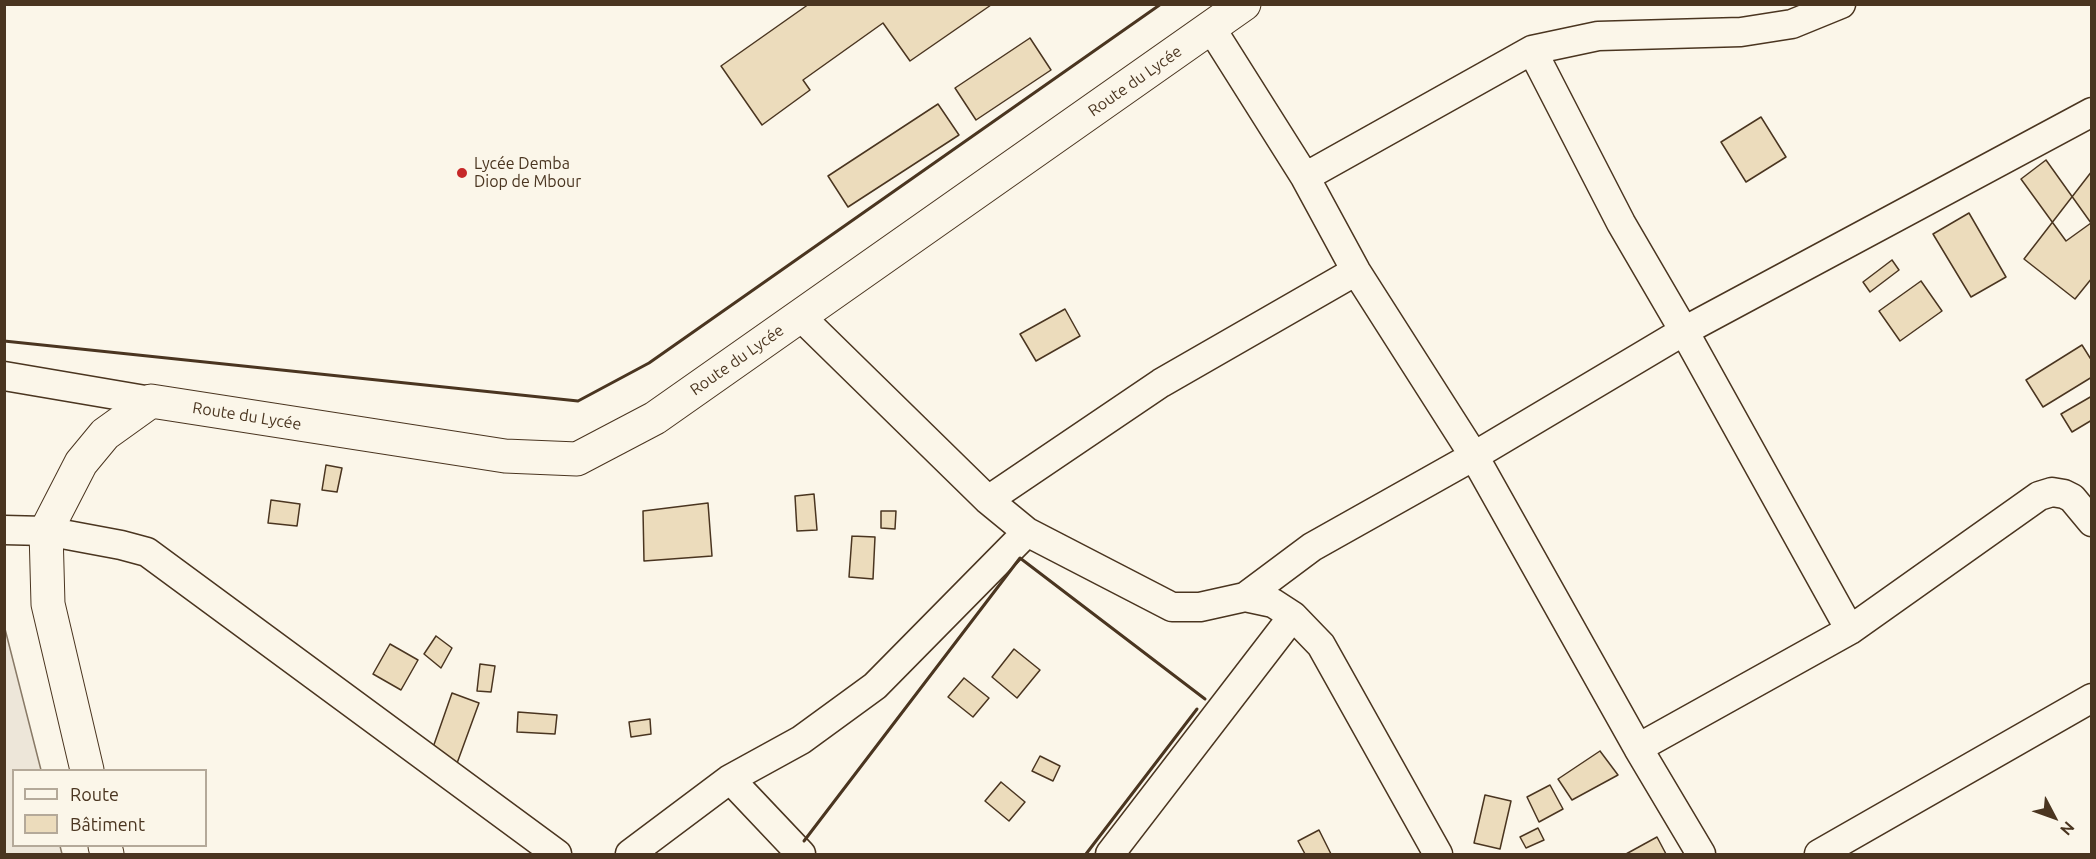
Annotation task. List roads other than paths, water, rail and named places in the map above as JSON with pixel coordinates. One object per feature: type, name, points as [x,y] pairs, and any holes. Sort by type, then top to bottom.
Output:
[{"type":"main road","name":"Route du Lycée","points":[[151,401],[505,456],[577,459],[655,418],[1244,4]]},
{"type":"main road","points":[[87,769],[48,604],[46,531],[81,463],[105,434],[151,401]]},
{"type":"street","points":[[1305,177],[1532,50],[1598,36],[1751,31],[1792,24],[1841,4]]},
{"type":"street","points":[[1211,28],[1305,177],[1356,271],[1474,456],[1638,748],[1701,855]]},
{"type":"street","points":[[1532,50],[1621,223],[1850,630]]},
{"type":"street","points":[[800,316],[988,500],[1027,532],[1172,607],[1200,608],[1245,597],[1311,547],[1474,456],[1684,332],[2091,112]]},
{"type":"street","points":[[988,500],[1161,383],[1356,271]]},
{"type":"street","points":[[4,376],[151,401]]},
{"type":"street","points":[[1638,748],[1850,630],[2039,496],[2052,492],[2064,494],[2072,498],[2091,522]]},
{"type":"street","points":[[4,530],[46,531],[147,552],[557,855]]},
{"type":"street","points":[[630,855],[730,779],[801,740],[875,686],[1027,532]]},
{"type":"street","points":[[1245,597],[1273,603],[1293,616],[1321,645],[1438,855]]},
{"type":"street","points":[[1110,855],[1293,616]]},
{"type":"street","points":[[1819,855],[2091,698]]},
{"type":"street","points":[[730,779],[801,855]]},
{"type":"place","name":"Lycée Demba Diop de Mbour","points":[[462,173]]}]
